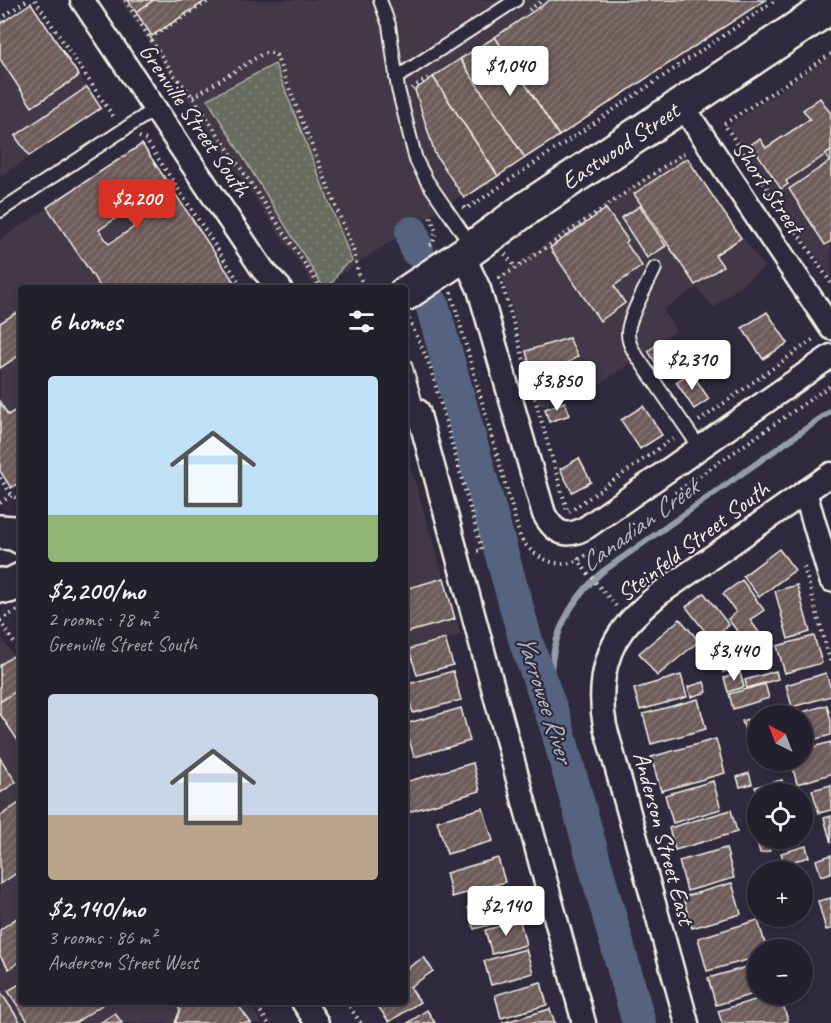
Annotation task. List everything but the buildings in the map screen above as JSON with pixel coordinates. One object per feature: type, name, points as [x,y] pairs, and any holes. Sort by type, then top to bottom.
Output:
[{"type":"street","name":"Grenville Street South","points":[[82,0],[267,279]]},
{"type":"street","name":"Eastwood Street","points":[[408,297],[527,208],[820,10]]},
{"type":"street","name":"Short Street","points":[[682,105],[831,328]]},
{"type":"street","points":[[459,258],[479,289],[544,514],[554,528],[567,534],[581,530],[831,356]]},
{"type":"street","points":[[411,413],[584,1023]]},
{"type":"street","name":"Steinfeld Street South","points":[[606,666],[617,637],[629,621],[659,594],[831,474]]},
{"type":"street","points":[[805,492],[831,580]]},
{"type":"street","points":[[0,532],[18,535]]},
{"type":"street","name":"Anderson Street East","points":[[606,666],[602,704],[605,726],[687,1023]]},
{"type":"street","points":[[305,1005],[317,1023]]},
{"type":"lane","points":[[380,0],[390,32],[396,78],[414,154],[439,198],[459,258]]},
{"type":"lane","points":[[396,78],[516,0]]},
{"type":"lane","points":[[0,211],[156,109]]},
{"type":"lane","points":[[655,268],[630,323],[628,334],[630,344],[700,448]]},
{"type":"lane","points":[[408,389],[411,413]]},
{"type":"path","points":[[0,19],[27,0]]},
{"type":"path","points":[[35,0],[123,130],[146,140],[241,285]]},
{"type":"path","points":[[125,0],[319,285]]},
{"type":"path","points":[[150,38],[210,0]]},
{"type":"path","points":[[462,203],[466,209],[474,204],[776,0]]},
{"type":"path","points":[[193,97],[264,53],[276,55],[354,252],[362,285]]},
{"type":"path","points":[[831,54],[724,124],[831,283]]},
{"type":"path","points":[[412,88],[415,99]]},
{"type":"path","points":[[568,512],[500,278],[685,152]]},
{"type":"path","points":[[430,216],[436,231],[459,258],[520,536],[524,544],[548,561],[564,564],[578,560],[598,546]]},
{"type":"path","points":[[459,258],[516,268]]},
{"type":"path","points":[[408,302],[413,325],[430,366],[482,550]]},
{"type":"path","points":[[666,499],[831,385]]},
{"type":"path","points":[[0,478],[18,500]]},
{"type":"path","points":[[0,503],[12,495]]},
{"type":"path","points":[[801,559],[831,664]]},
{"type":"path","points":[[578,560],[604,592]]},
{"type":"path","points":[[16,589],[0,621],[18,648]]},
{"type":"path","points":[[256,1005],[268,1023]]},
{"type":"path","points":[[348,1005],[361,1023]]},
{"type":"shaded area","points":[[120,0],[763,0],[324,285],[314,285]]},
{"type":"shaded area","points":[[32,4],[102,109],[0,177],[0,25]]},
{"type":"shaded area","points":[[831,56],[831,278],[728,126]]},
{"type":"shaded area","points":[[142,143],[237,285],[18,285],[18,487],[13,490],[0,471],[0,240]]},
{"type":"shaded area","points":[[683,153],[764,267],[713,308],[697,287],[663,310],[676,331],[590,391],[539,407],[502,273]]},
{"type":"shaded area","points":[[408,460],[461,635],[408,648]]},
{"type":"shaded area","points":[[0,636],[18,663],[18,1005],[250,1005],[262,1023],[0,1023]]},
{"type":"green space","points":[[275,64],[352,261],[342,267],[333,282],[322,285],[207,99]]},
{"type":"waterway","name":"Yarrowee River","points":[[412,233],[417,250]]},
{"type":"waterway","name":"Yarrowee River","points":[[432,304],[527,645],[555,721],[639,1023]]},
{"type":"waterway","name":"Canadian Creek","points":[[555,721],[552,699],[552,658],[564,621],[586,588],[602,572],[831,411]]}]
